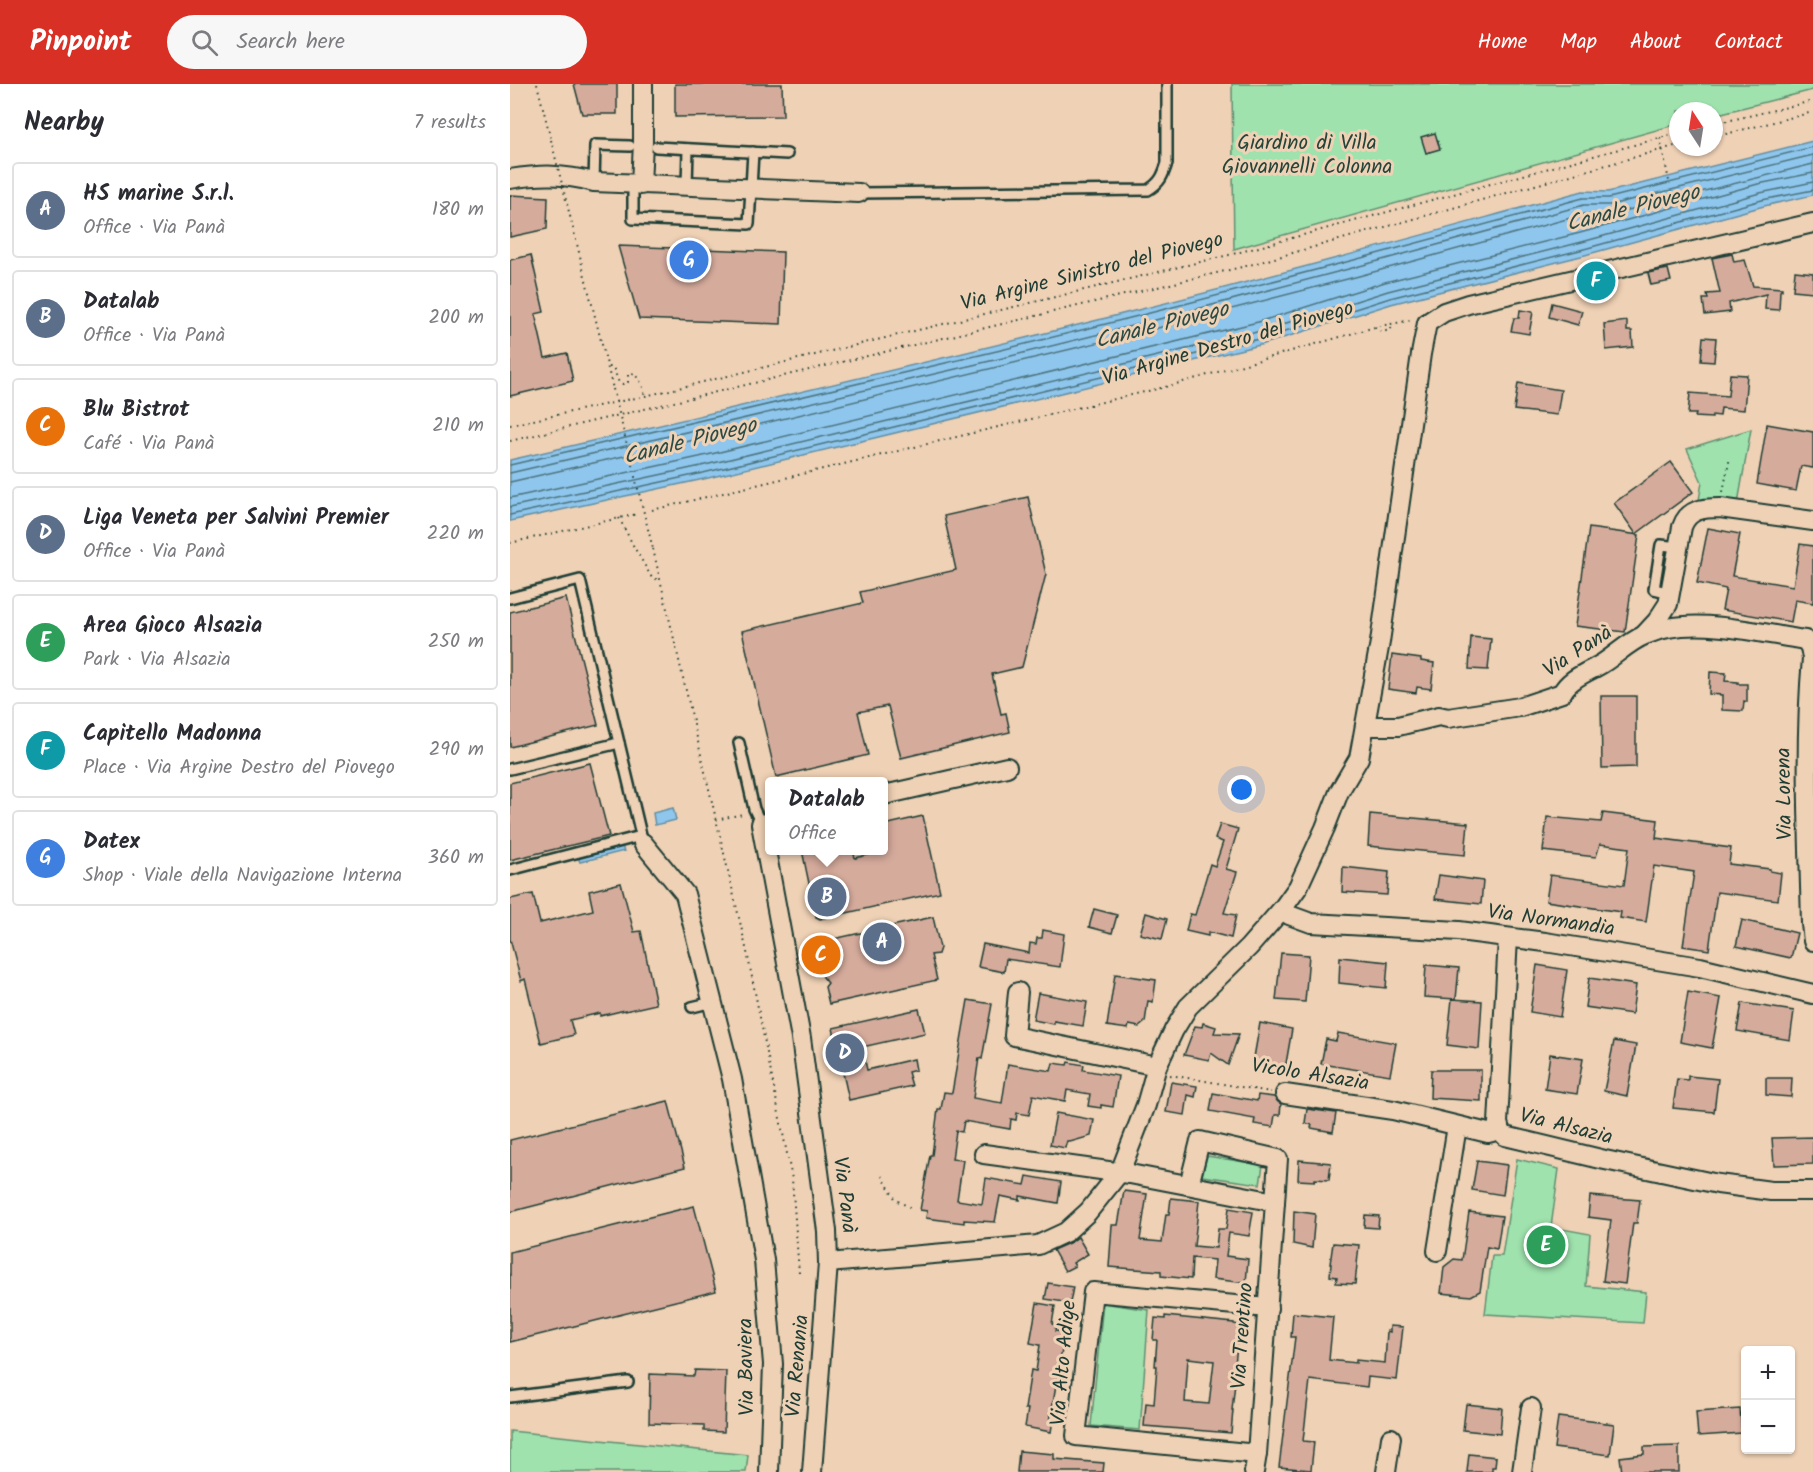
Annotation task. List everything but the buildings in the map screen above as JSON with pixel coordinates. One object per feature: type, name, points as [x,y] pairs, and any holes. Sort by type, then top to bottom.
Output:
[{"type":"street","points":[[637,184],[643,142],[643,84]]},
{"type":"street","points":[[510,179],[540,175],[571,176],[594,182],[859,194]]},
{"type":"street","points":[[1427,324],[1444,312],[1468,304],[1813,223]]},
{"type":"street","name":"Via Panà","points":[[768,855],[801,1038],[827,1231],[828,1263],[1038,1245],[1066,1232],[1088,1212],[1120,1172],[1146,1105],[1156,1069],[1174,1030],[1188,1007],[1249,947],[1283,909],[1298,886],[1339,792],[1359,758],[1380,642],[1427,324]]},
{"type":"street","points":[[1644,635],[1668,604],[1684,520],[1690,514],[1698,510],[1720,508],[1813,521]]},
{"type":"street","name":"Via Panà","points":[[1366,726],[1398,726],[1439,716],[1448,718],[1533,704],[1562,693],[1566,685],[1644,635],[1684,625],[1707,625],[1805,640],[1810,646]]},
{"type":"street","name":"Via Lorena","points":[[1810,646],[1812,658],[1807,730],[1807,779],[1813,941]]},
{"type":"street","points":[[888,794],[1007,767]]},
{"type":"street","name":"Via Panà","points":[[762,819],[765,836]]},
{"type":"street","points":[[642,840],[685,894],[713,1002]]},
{"type":"street","name":"Via Normandia","points":[[1283,909],[1289,915],[1311,923],[1459,931],[1618,952],[1700,967],[1813,994]]},
{"type":"street","name":"Via Alsazia","points":[[1508,938],[1498,1123],[1505,1136],[1688,1178],[1771,1191],[1813,1191]]},
{"type":"street","points":[[1018,992],[1014,1036],[1156,1069]]},
{"type":"street","name":"Via Baviera","points":[[713,1002],[732,1079],[764,1260],[773,1364],[770,1472]]},
{"type":"street","name":"Vicolo Alsazia","points":[[1285,1094],[1394,1110],[1488,1133],[1500,1130]]},
{"type":"street","points":[[1437,1251],[1456,1126]]},
{"type":"street","name":"Via Trentino","points":[[1189,1185],[1200,1141],[1278,1159],[1254,1472]]},
{"type":"street","points":[[984,1154],[1120,1172],[1275,1202]]},
{"type":"street","name":"Via Renania","points":[[812,1472],[828,1263]]},
{"type":"street","name":"Via Alto Adige","points":[[1257,1454],[1076,1436],[1093,1292],[1268,1308]]},
{"type":"street","points":[[1522,1472],[1531,1408]]},
{"type":"street","points":[[1386,1472],[1391,1438]]},
{"type":"lane","points":[[859,194],[1148,190],[1157,185],[1164,175],[1167,163],[1167,84]]},
{"type":"lane","points":[[594,182],[595,145],[630,146]]},
{"type":"lane","points":[[656,147],[787,154]]},
{"type":"lane","points":[[687,186],[688,149]]},
{"type":"lane","points":[[637,184],[633,219],[749,224],[753,152]]},
{"type":"lane","points":[[510,598],[580,580],[642,840],[510,870]]},
{"type":"lane","points":[[510,769],[619,743]]},
{"type":"lane","points":[[739,744],[762,819]]},
{"type":"lane","points":[[692,1007],[713,1002]]},
{"type":"lane","points":[[510,1397],[628,1382]]},
{"type":"path","points":[[537,84],[653,549],[749,963],[792,1179],[799,1273]]},
{"type":"path","points":[[1723,122],[1813,101]]},
{"type":"path","points":[[1723,135],[1813,112]]},
{"type":"path","name":"Via Argine Sinistro del Piovego","points":[[510,425],[645,396],[1233,254],[1669,136]]},
{"type":"path","points":[[1660,138],[1669,181]]},
{"type":"path","points":[[510,441],[1246,266],[1669,147]]},
{"type":"path","name":"Via Argine Destro del Piovego","points":[[652,510],[1169,386],[1395,322],[1410,320],[1427,324]]},
{"type":"path","points":[[1375,327],[1382,332],[1390,330],[1395,322]]},
{"type":"path","points":[[608,367],[616,370],[619,383],[623,384],[627,382],[628,375],[634,373],[642,384],[645,396]]},
{"type":"path","points":[[1721,500],[1730,457]]},
{"type":"path","points":[[510,543],[637,514]]},
{"type":"path","points":[[619,518],[651,578],[660,580]]},
{"type":"path","points":[[716,820],[762,819]]},
{"type":"path","name":"Vicolo Alsazia","points":[[1156,1069],[1285,1094]]},
{"type":"path","points":[[882,1176],[896,1200],[911,1208]]},
{"type":"green space","name":"Giardino di Villa Giovannelli Colonna","points":[[1232,84],[1813,84],[1813,90],[1723,113],[1723,102],[1669,102],[1669,127],[1234,249]]},
{"type":"green space","points":[[1751,429],[1738,503],[1699,500],[1702,482],[1687,449]]},
{"type":"green space","points":[[1207,1156],[1263,1165],[1260,1184],[1202,1176]]},
{"type":"green space","points":[[1517,1159],[1559,1169],[1551,1227],[1590,1234],[1586,1286],[1646,1292],[1643,1323],[1485,1314],[1492,1256],[1502,1256]]},
{"type":"green space","points":[[1103,1303],[1149,1310],[1140,1430],[1091,1426]]},
{"type":"green space","points":[[510,1431],[748,1455],[746,1472],[510,1472]]},
{"type":"water","name":"Canale Piovego","points":[[1813,141],[1813,195],[1391,304],[1264,344],[704,479],[510,521],[510,460],[1142,309],[1583,191],[1608,192]]},
{"type":"water","points":[[673,808],[676,820],[655,825],[653,813]]},
{"type":"water","points":[[622,847],[624,851],[580,862],[578,857]]},
{"type":"place","name":"Datex","points":[[689,260]]},
{"type":"place","name":"Capitello Madonna","points":[[1596,281]]},
{"type":"place","name":"Datalab","points":[[827,897]]},
{"type":"place","name":"HS marine S.r.l.","points":[[882,942]]},
{"type":"place","name":"Blu Bistrot","points":[[821,955]]},
{"type":"place","name":"Liga Veneta per Salvini Premier","points":[[845,1053]]},
{"type":"place","name":"Area Gioco Alsazia","points":[[1546,1245]]}]
